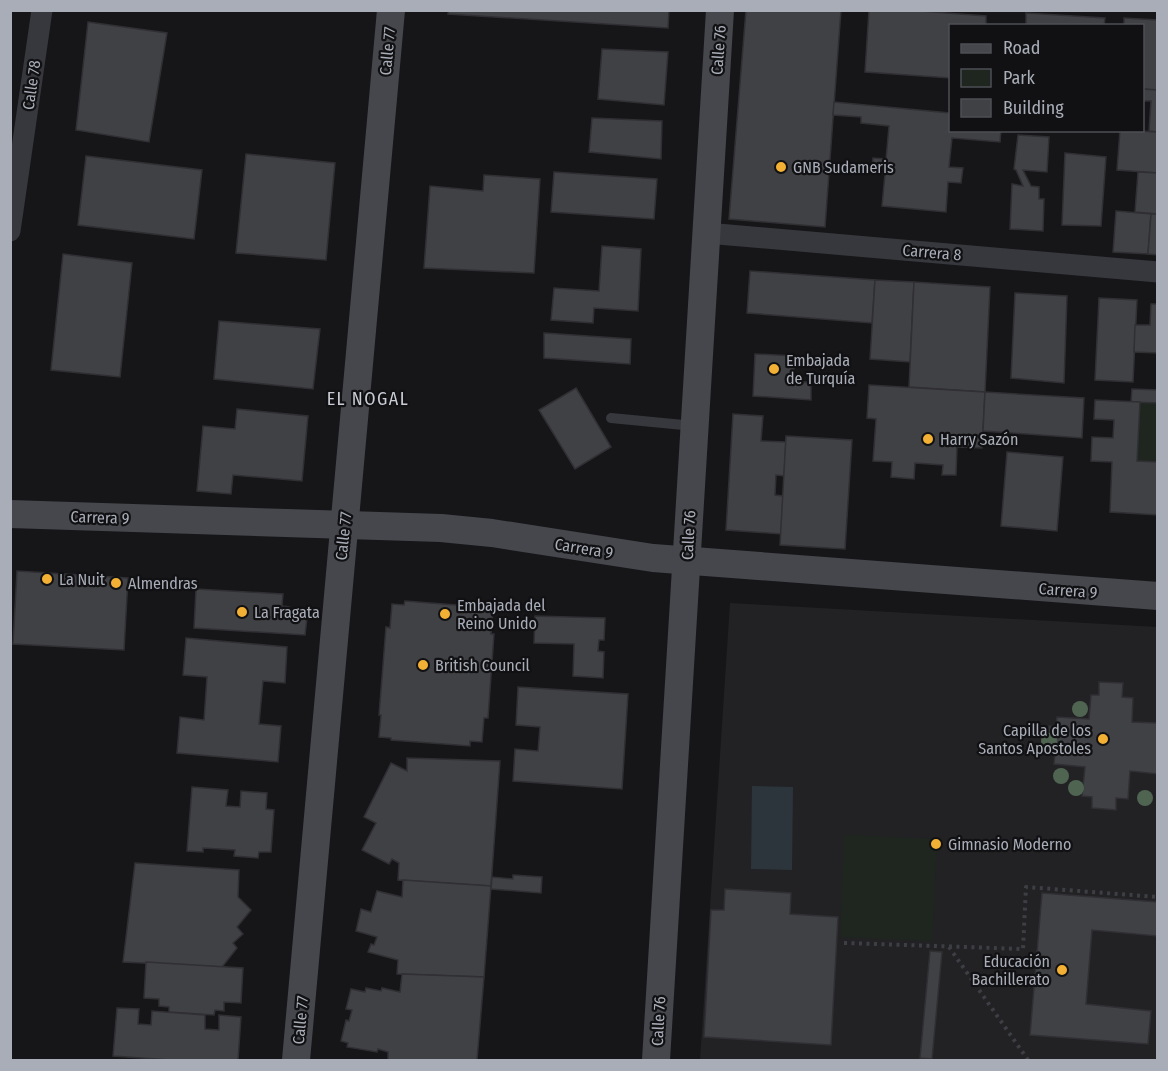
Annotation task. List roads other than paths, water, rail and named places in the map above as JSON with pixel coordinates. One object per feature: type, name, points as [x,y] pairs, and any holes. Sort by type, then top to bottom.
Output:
[{"type":"street","name":"Calle 78","points":[[10,231],[42,10]]},
{"type":"street","name":"Calle 77","points":[[296,1060],[391,10]]},
{"type":"street","name":"Calle 76","points":[[656,1060],[720,10]]},
{"type":"street","name":"Carrera 8","points":[[706,233],[1158,272]]},
{"type":"street","name":"Carrera 9","points":[[10,514],[441,528],[492,533],[653,558],[1158,596]]},
{"type":"lane","points":[[611,418],[694,426]]},
{"type":"place","name":"GNB Sudameris","points":[[781,167]]},
{"type":"place","name":"Embajada de Turquía","points":[[774,369]]},
{"type":"place","name":"Harry Sazón","points":[[928,439]]},
{"type":"place","name":"La Nuit","points":[[47,579]]},
{"type":"place","name":"Almendras","points":[[116,583]]},
{"type":"place","name":"La Fragata","points":[[242,612]]},
{"type":"place","name":"Embajada del Reino Unido","points":[[445,614]]},
{"type":"place","name":"British Council","points":[[423,665]]},
{"type":"place","name":"Capilla de los Santos Apostoles","points":[[1103,739]]},
{"type":"place","name":"Gimnasio Moderno","points":[[936,844]]},
{"type":"place","name":"Educación Bachillerato","points":[[1062,970]]},
{"type":"district","name":"EL NOGAL","points":[[368,399]]}]
